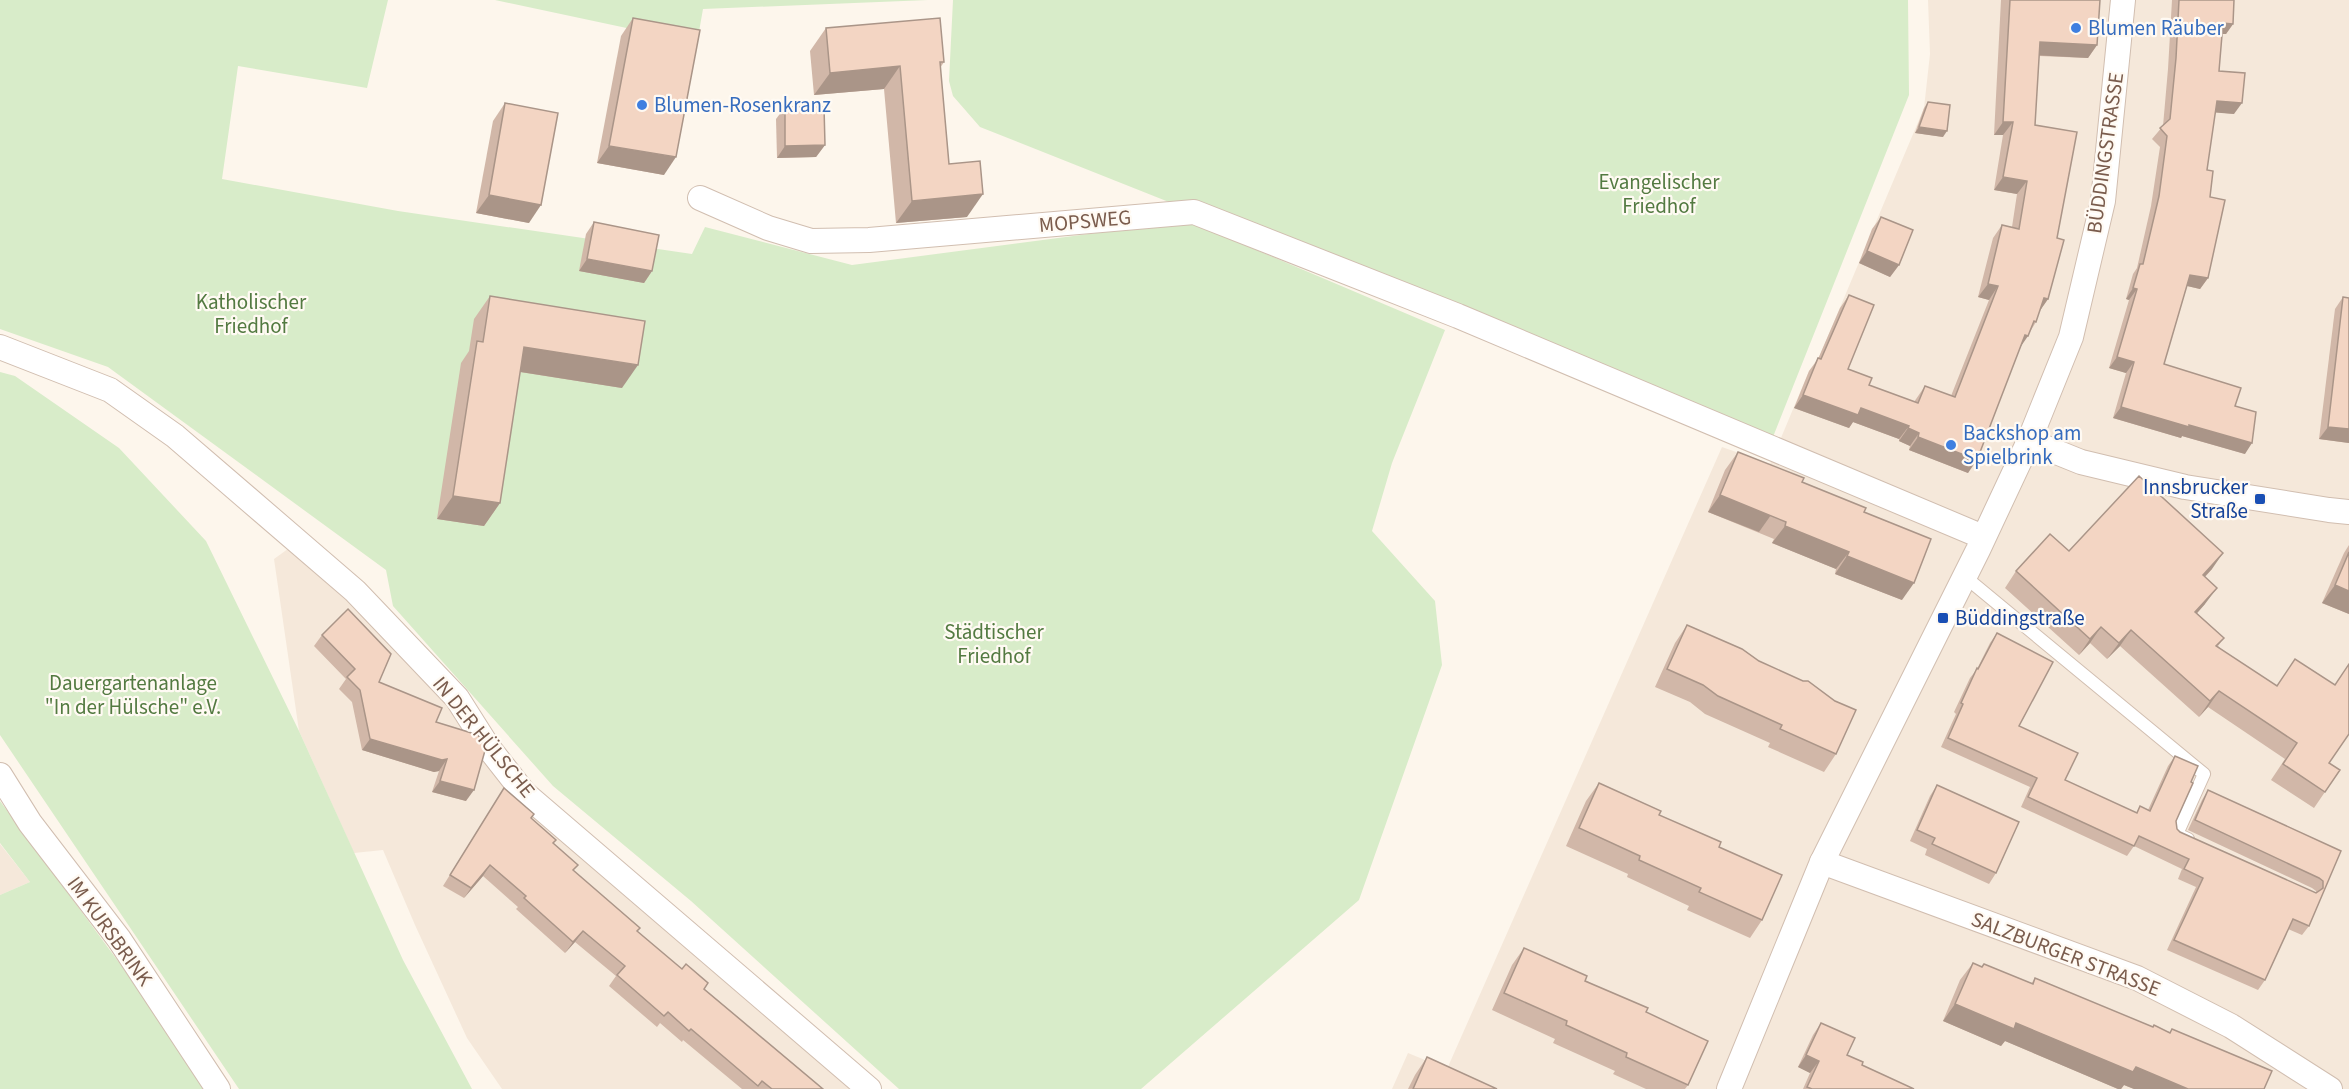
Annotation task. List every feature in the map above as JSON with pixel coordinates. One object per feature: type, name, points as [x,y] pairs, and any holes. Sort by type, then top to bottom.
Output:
[{"type":"street","name":"BÜDDINGSTRASSE","points":[[1729,1089],[1822,862],[2029,441],[2071,337],[2103,201],[2123,0]]},
{"type":"street","name":"MOPSWEG","points":[[700,198],[768,228],[811,241],[869,240],[1194,212],[1458,316],[1983,537]]},
{"type":"street","name":"IN DER HÜLSCHE","points":[[0,347],[110,390],[175,436],[355,591],[457,698],[488,747],[524,793],[869,1089]]},
{"type":"street","points":[[2029,441],[2081,462],[2185,487],[2349,512]]},
{"type":"street","name":"IM KURSBRINK","points":[[0,775],[30,823],[119,939],[218,1089]]},
{"type":"street","name":"SALZBURGER STRASSE","points":[[1822,862],[2137,978],[2231,1026],[2330,1089]]},
{"type":"lane","points":[[1964,576],[2204,774],[2177,834],[2197,843]]},
{"type":"shaded area","points":[[1928,0],[2349,0],[2349,1089],[1392,1089],[1408,1053],[1447,1069],[1722,447],[1770,464],[1809,371],[1820,355],[1924,108],[1930,54]]},
{"type":"shaded area","points":[[292,546],[418,670],[472,733],[855,1089],[502,1089],[467,1038],[383,850],[354,853],[299,731],[274,559]]},
{"type":"shaded area","points":[[0,844],[30,882],[0,895]]},
{"type":"green space","name":"Städtischer Friedhof","points":[[0,0],[388,0],[367,88],[238,66],[222,179],[398,211],[692,254],[705,227],[852,265],[1188,221],[1445,330],[1392,463],[1372,531],[1435,601],[1442,665],[1359,900],[1141,1089],[899,1089],[691,901],[553,786],[393,606],[386,570],[108,367],[0,329]]},
{"type":"green space","points":[[495,0],[928,0],[703,9],[697,43]]},
{"type":"green space","name":"Evangelischer Friedhof","points":[[953,0],[1908,0],[1909,95],[1769,447],[980,127],[953,96],[949,81]]},
{"type":"green space","name":"Dauergartenanlage \"In der Hülsche\" e.V.","points":[[0,372],[15,376],[119,448],[206,541],[299,731],[403,960],[472,1089],[239,1089],[0,735]]},
{"type":"green space","points":[[0,801],[210,1089],[0,1089],[0,895],[30,882],[0,843]]},
{"type":"building","points":[[2010,0],[2100,0],[2097,45],[2040,42],[2035,125],[2077,132],[2057,238],[2064,240],[2048,299],[2044,298],[2036,322],[2034,321],[2028,336],[2025,335],[1977,460],[1918,437],[1919,433],[1908,428],[1909,426],[1861,408],[1858,415],[1803,395],[1818,358],[1821,359],[1849,295],[1874,305],[1848,369],[1872,378],[1869,385],[1918,403],[1925,386],[1955,397],[1998,286],[1988,284],[2002,225],[2019,229],[2027,181],[2003,177],[2013,122],[2003,122]]},
{"type":"building","points":[[2179,0],[2234,0],[2233,24],[2223,23],[2219,71],[2245,73],[2242,103],[2217,101],[2207,170],[2213,171],[2210,197],[2225,200],[2208,278],[2190,275],[2164,364],[2241,388],[2235,406],[2256,412],[2252,443],[2121,407],[2134,362],[2117,357],[2137,289],[2133,288],[2140,264],[2143,264],[2159,196],[2167,136],[2160,128],[2170,119]]},
{"type":"building","name":"Blumen-Rosenkranz","points":[[633,18],[700,30],[676,157],[609,146]]},
{"type":"building","points":[[940,18],[944,62],[940,62],[949,164],[980,161],[983,194],[912,201],[900,66],[830,73],[826,28]]},
{"type":"building","points":[[1928,102],[1950,105],[1947,131],[1919,127]]},
{"type":"building","points":[[505,103],[558,113],[541,205],[489,195]]},
{"type":"building","points":[[785,107],[824,107],[825,145],[785,146]]},
{"type":"building","points":[[1881,217],[1913,230],[1899,265],[1867,251]]},
{"type":"building","points":[[594,222],[659,235],[652,271],[587,259]]},
{"type":"building","points":[[490,296],[645,321],[638,365],[524,347],[500,503],[453,496],[477,341],[483,342]]},
{"type":"building","points":[[2343,297],[2349,298],[2349,429],[2328,427]]},
{"type":"building","points":[[1738,452],[1804,478],[1802,482],[1866,508],[1864,512],[1931,539],[1914,583],[1847,556],[1849,552],[1785,526],[1786,522],[1720,495]]},
{"type":"building","points":[[2139,476],[2223,553],[2203,575],[2217,588],[2195,612],[2224,638],[2216,646],[2277,686],[2295,659],[2335,685],[2349,664],[2349,734],[2329,763],[2340,770],[2325,792],[2283,764],[2297,743],[2219,691],[2210,701],[2131,630],[2119,643],[2101,627],[2090,639],[2016,571],[2050,534],[2069,551]]},
{"type":"building","points":[[2349,552],[2349,591],[2335,585]]},
{"type":"building","points":[[348,609],[391,654],[379,682],[442,708],[436,722],[478,735],[486,747],[474,790],[440,781],[447,759],[442,760],[370,739],[360,690],[347,677],[355,669],[322,635]]},
{"type":"building","points":[[1687,625],[1742,649],[1759,661],[1803,681],[1808,681],[1835,701],[1856,710],[1836,754],[1780,729],[1782,725],[1718,696],[1703,685],[1667,669]]},
{"type":"building","points":[[1997,633],[2053,662],[2019,726],[2078,753],[2065,780],[2137,813],[2140,806],[2150,811],[2175,756],[2198,766],[2176,821],[2180,832],[2316,893],[2323,888],[2323,881],[2319,878],[2195,820],[2208,790],[2341,851],[2309,926],[2293,919],[2265,980],[2174,940],[2203,878],[2184,869],[2189,859],[2139,836],[2134,846],[2028,797],[2037,778],[1948,738],[1977,668]]},
{"type":"building","points":[[1599,783],[1661,811],[1659,815],[1721,842],[1719,847],[1782,875],[1762,920],[1699,892],[1701,888],[1639,860],[1640,856],[1579,828]]},
{"type":"building","points":[[1937,785],[2019,822],[1996,873],[1932,844],[1935,838],[1917,830]]},
{"type":"building","points":[[504,788],[534,814],[531,818],[556,840],[553,843],[578,865],[573,870],[640,928],[637,931],[682,969],[686,964],[708,983],[704,989],[823,1089],[772,1089],[762,1081],[758,1086],[691,1029],[689,1031],[668,1012],[664,1016],[617,975],[625,966],[583,931],[573,942],[490,865],[471,888],[450,875]]},
{"type":"building","points":[[1524,948],[1587,976],[1585,981],[1648,1008],[1646,1012],[1708,1041],[1688,1085],[1626,1057],[1627,1053],[1566,1025],[1567,1021],[1504,993]]},
{"type":"building","points":[[1973,963],[1982,967],[1984,964],[2033,984],[2035,978],[2153,1027],[2154,1025],[2170,1033],[2172,1029],[2272,1071],[2264,1089],[2188,1089],[2136,1067],[2133,1072],[2016,1023],[2014,1029],[1955,1004]]},
{"type":"building","points":[[1821,1023],[1855,1038],[1847,1055],[1863,1062],[1862,1065],[1914,1089],[1812,1089],[1807,1087],[1819,1061],[1806,1055]]},
{"type":"building","points":[[1427,1057],[1497,1089],[1413,1089]]},
{"type":"place","name":"Blumen Räuber","points":[[2076,28]]},
{"type":"place","name":"Blumen-Rosenkranz","points":[[642,105]]},
{"type":"place","name":"Backshop am Spielbrink","points":[[1951,445]]},
{"type":"place","name":"Innsbrucker Straße","points":[[2260,499]]},
{"type":"place","name":"Büddingstraße","points":[[1943,618]]},
{"type":"park label","name":"Katholischer Friedhof","points":[[251,314]]}]
